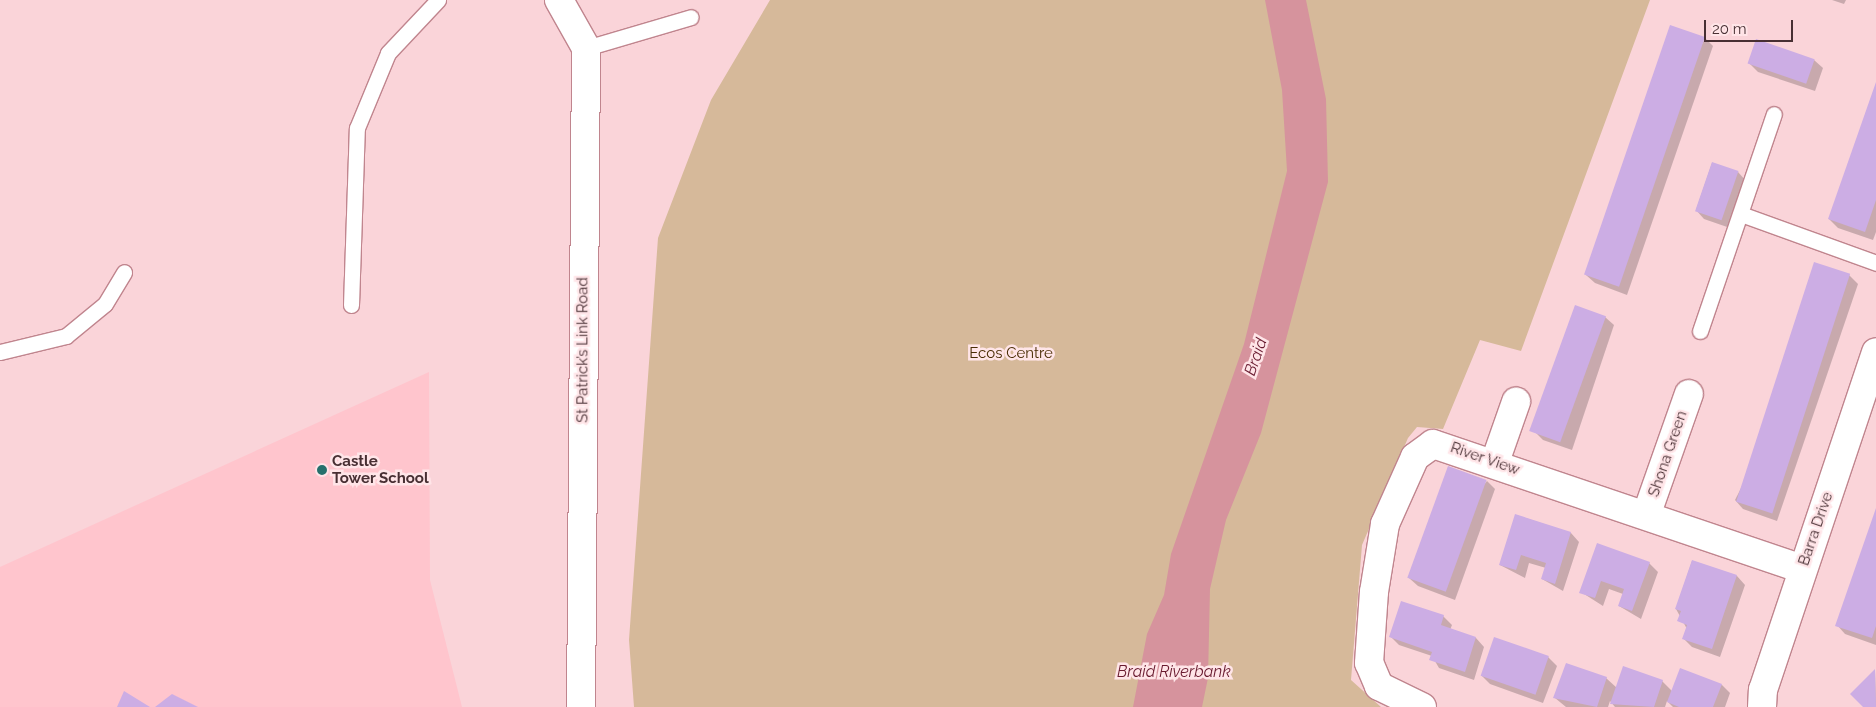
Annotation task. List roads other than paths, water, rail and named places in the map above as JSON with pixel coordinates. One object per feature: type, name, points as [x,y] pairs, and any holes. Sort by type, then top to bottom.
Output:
[{"type":"street","name":"St Patrick’s Link Road","points":[[559,0],[586,48],[581,707]]},
{"type":"street","name":"Barra Drive","points":[[1762,707],[1763,690],[1802,569],[1869,394],[1876,352]]},
{"type":"street","name":"Shona Green","points":[[1647,513],[1688,394]]},
{"type":"street","points":[[1495,462],[1516,402]]},
{"type":"street","name":"River View","points":[[1422,707],[1386,692],[1371,672],[1374,592],[1386,524],[1409,468],[1424,448],[1441,444],[1647,513],[1802,569]]},
{"type":"lane","points":[[351,305],[358,128],[388,53],[438,0]]},
{"type":"lane","points":[[586,48],[691,17]]},
{"type":"lane","points":[[1700,331],[1774,114]]},
{"type":"lane","points":[[1741,214],[1876,264]]},
{"type":"lane","points":[[0,352],[66,336],[105,304],[124,272]]},
{"type":"water","name":"Braid Riverbank","points":[[1265,0],[1306,0],[1326,99],[1328,182],[1261,433],[1226,520],[1210,589],[1208,678],[1202,707],[1133,707],[1147,634],[1164,595],[1171,554],[1244,344],[1287,171],[1282,90]]},
{"type":"place","name":"Castle Tower School","points":[[322,470]]},
{"type":"park label","name":"Ecos Centre","points":[[1011,354]]},
{"type":"water label","name":"Braid","points":[[1256,357]]}]
